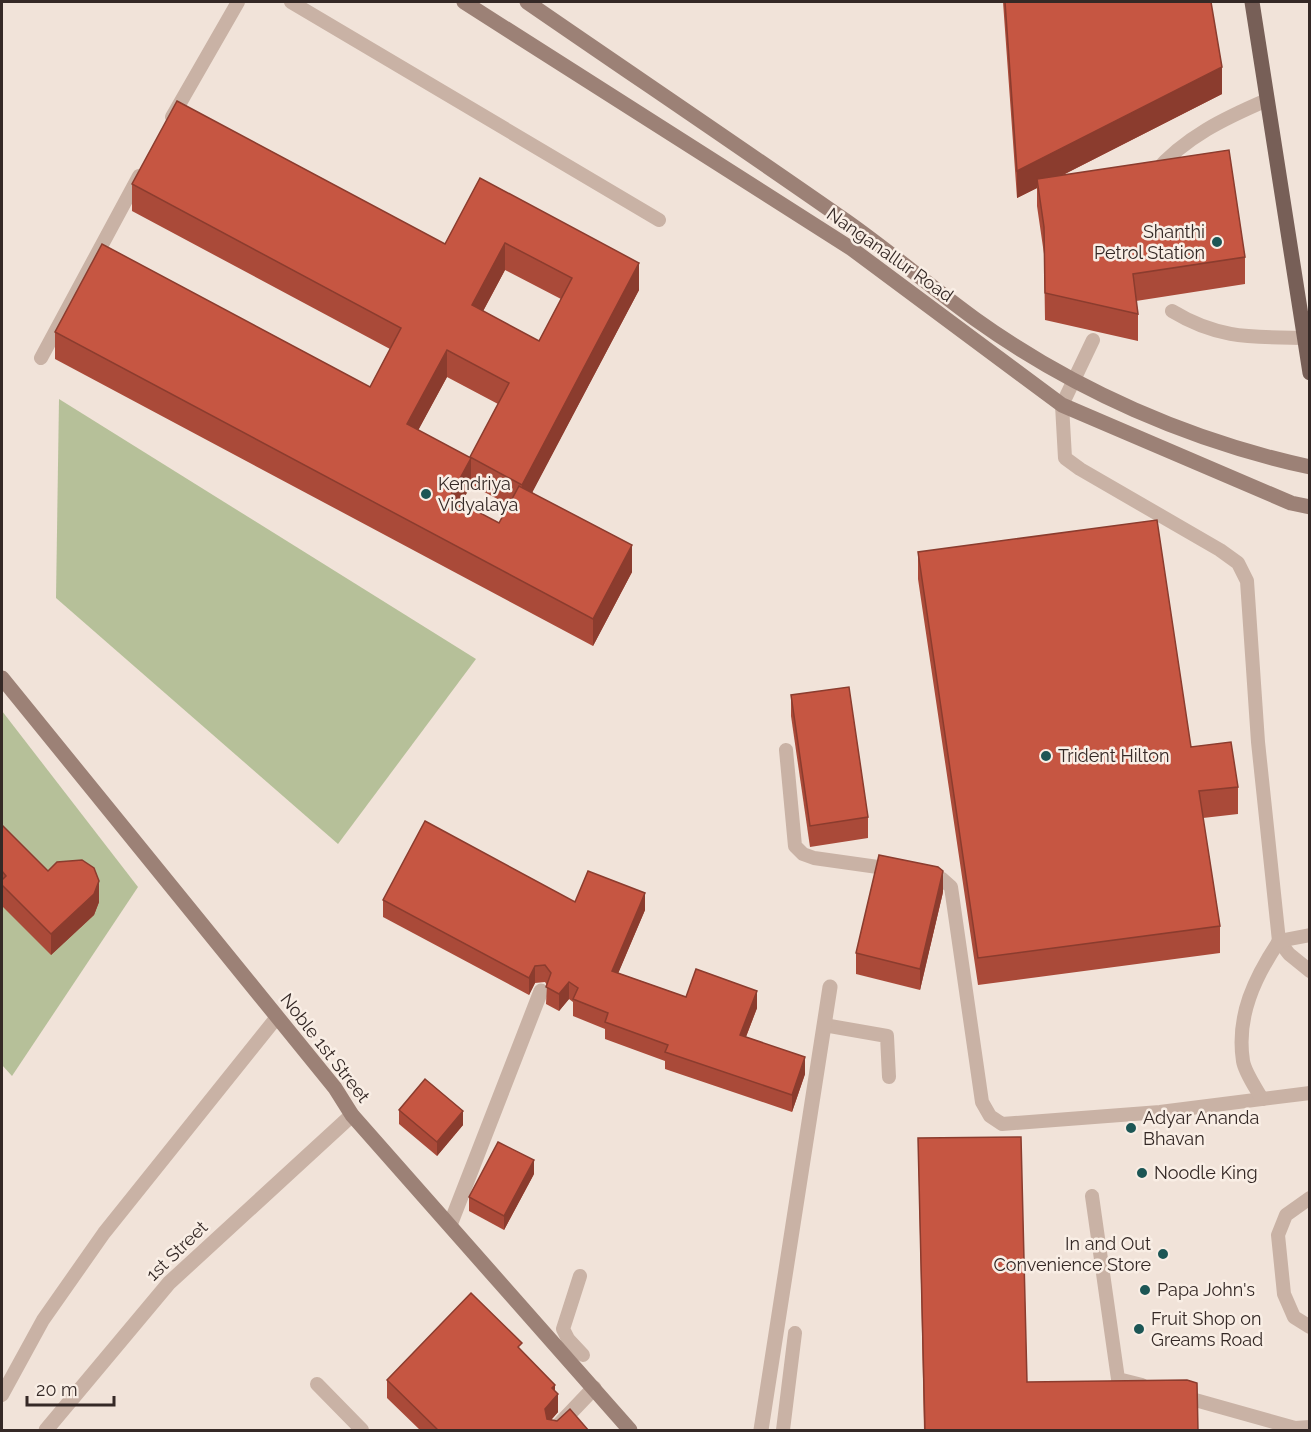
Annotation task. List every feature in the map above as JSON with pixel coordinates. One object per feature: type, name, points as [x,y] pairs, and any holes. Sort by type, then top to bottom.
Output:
[{"type":"main road","points":[[1252,2],[1310,373]]},
{"type":"street","name":"Nanganallur Road","points":[[464,2],[852,249],[1062,405],[1261,490],[1310,507]]},
{"type":"street","name":"Nanganallur Road","points":[[527,2],[815,199],[976,320],[1074,381],[1105,398],[1255,455],[1310,467]]},
{"type":"street","points":[[803,217],[815,199]]},
{"type":"street","name":"Noble 1st Street","points":[[2,678],[334,1088],[352,1115],[450,1226],[565,1345],[594,1388],[630,1431]]},
{"type":"street","points":[[760,1431],[830,987]]},
{"type":"street","points":[[450,1226],[541,992]]},
{"type":"street","name":"1st Street","points":[[50,1429],[169,1283],[352,1115]]},
{"type":"street","points":[[554,1431],[594,1388]]},
{"type":"lane","points":[[163,134],[238,2]]},
{"type":"lane","points":[[291,2],[658,220]]},
{"type":"lane","points":[[1154,173],[1172,153],[1197,135],[1267,100]]},
{"type":"lane","points":[[40,358],[146,165]]},
{"type":"lane","points":[[1172,311],[1192,323],[1229,336],[1304,338]]},
{"type":"lane","points":[[1093,340],[1062,405],[1065,458],[1080,469],[1220,550],[1238,563],[1247,580],[1258,741],[1279,941],[1289,954],[1310,971]]},
{"type":"lane","points":[[786,750],[793,836],[795,846],[803,854],[814,858],[930,874],[942,879],[951,887],[982,1102],[990,1116],[1002,1124],[1160,1112],[1310,1093]]},
{"type":"lane","points":[[1262,1099],[1243,1062],[1244,1022],[1249,992],[1279,941],[1310,934]]},
{"type":"lane","points":[[2,1395],[43,1320],[104,1233],[277,1017]]},
{"type":"lane","points":[[824,1025],[887,1036],[889,1077]]},
{"type":"lane","points":[[1092,1196],[1118,1379],[1295,1428],[1310,1426]]},
{"type":"lane","points":[[1310,1198],[1286,1215],[1278,1235],[1284,1294],[1294,1317],[1310,1327]]},
{"type":"lane","points":[[580,1276],[563,1329],[565,1345],[583,1355]]},
{"type":"lane","points":[[783,1431],[795,1333]]},
{"type":"lane","points":[[317,1384],[362,1431]]},
{"type":"green space","points":[[59,399],[476,659],[338,844],[56,598]]},
{"type":"green space","points":[[2,711],[138,887],[12,1076],[2,1065]]},
{"type":"building","points":[[1005,2],[1211,2],[1222,67],[1017,171]]},
{"type":"building","points":[[177,101],[445,244],[480,178],[639,263],[522,485],[470,457],[509,383],[447,350],[407,424],[471,458],[450,497],[499,523],[519,486],[632,545],[593,619],[55,332],[102,244],[370,387],[401,328],[132,184]],"holes":[[[505,243],[572,278],[539,341],[472,305]]]},
{"type":"building","points":[[1229,150],[1245,257],[1133,274],[1138,314],[1045,293],[1044,227],[1037,179]]},
{"type":"building","points":[[1157,520],[1191,747],[1231,742],[1238,787],[1199,791],[1220,926],[978,958],[918,552]]},
{"type":"building","points":[[849,687],[868,817],[810,826],[791,695]]},
{"type":"building","points":[[425,821],[575,902],[588,871],[645,893],[612,971],[686,997],[696,969],[757,991],[740,1035],[805,1057],[792,1095],[665,1052],[668,1045],[605,1022],[608,1013],[573,999],[578,988],[569,982],[559,994],[546,987],[551,973],[545,965],[535,966],[529,978],[383,900]]},
{"type":"building","points":[[3,826],[48,871],[57,862],[82,860],[94,868],[99,881],[94,894],[51,934],[2,885],[2,880],[6,876],[2,871]]},
{"type":"building","points":[[879,855],[938,867],[943,871],[920,969],[856,953]]},
{"type":"building","points":[[425,1079],[463,1111],[437,1142],[399,1110]]},
{"type":"building","points":[[1021,1137],[1027,1382],[1187,1380],[1197,1383],[1198,1431],[925,1431],[918,1138]]},
{"type":"building","points":[[498,1142],[534,1160],[504,1216],[469,1197]]},
{"type":"building","points":[[471,1293],[522,1343],[518,1347],[555,1385],[552,1388],[558,1394],[545,1409],[547,1419],[557,1421],[570,1409],[589,1431],[439,1431],[387,1380]]},
{"type":"place","name":"Shanthi Petrol Station","points":[[1217,242]]},
{"type":"place","name":"Kendriya Vidyalaya","points":[[426,494]]},
{"type":"place","name":"Trident Hilton","points":[[1046,756]]},
{"type":"place","name":"Adyar Ananda Bhavan","points":[[1131,1128]]},
{"type":"place","name":"Noodle King","points":[[1142,1173]]},
{"type":"place","name":"In and Out Convenience Store","points":[[1163,1254]]},
{"type":"place","name":"Papa John's","points":[[1145,1290]]},
{"type":"place","name":"Fruit Shop on Greams Road","points":[[1139,1329]]}]
